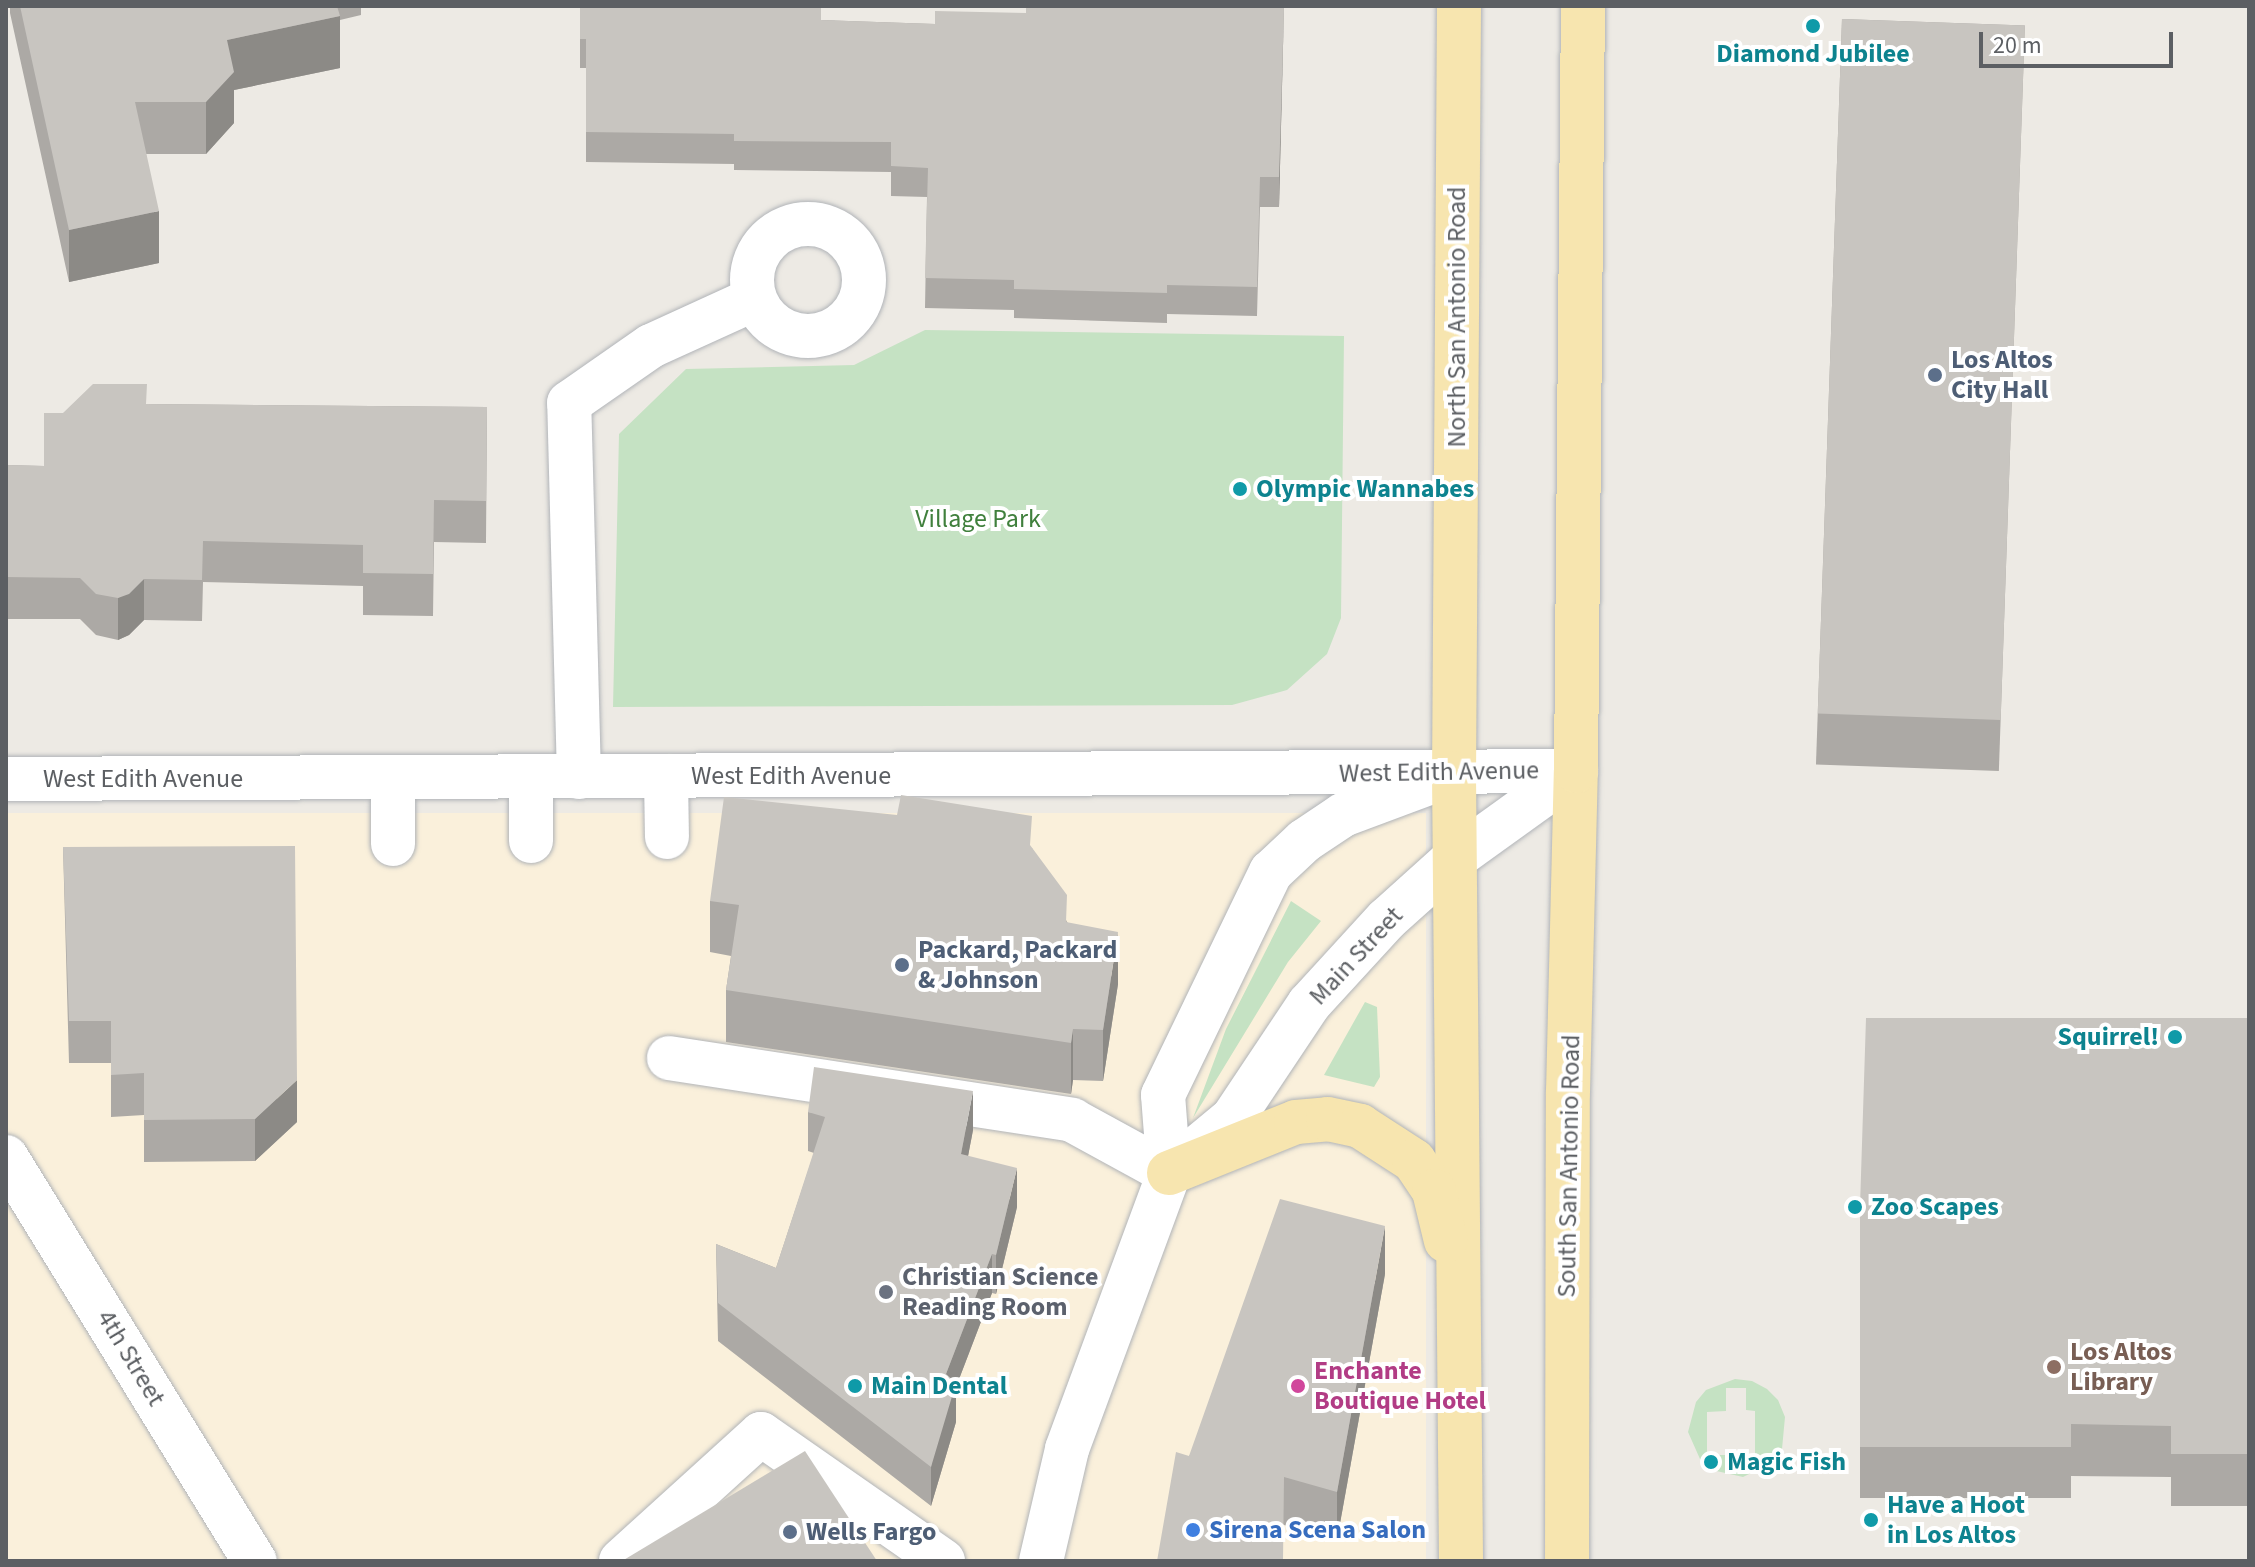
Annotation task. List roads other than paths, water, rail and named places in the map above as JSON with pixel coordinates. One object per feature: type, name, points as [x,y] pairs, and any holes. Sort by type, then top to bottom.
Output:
[{"type":"main road","name":"North San Antonio Road","points":[[1454,773],[1459,6]]},
{"type":"main road","points":[[1576,771],[1583,6]]},
{"type":"main road","name":"South San Antonio Road","points":[[1567,1561],[1568,1092],[1576,771]]},
{"type":"main road","points":[[1454,773],[1461,1561]]},
{"type":"main road","points":[[1169,1173],[1296,1122],[1328,1119],[1360,1126],[1414,1161],[1434,1191],[1461,1298]]},
{"type":"street","points":[[579,777],[569,403],[651,346],[754,299]]},
{"type":"street","name":"West Edith Avenue","points":[[6,779],[1576,771]]},
{"type":"street","name":"Main Street","points":[[1169,1173],[1233,1118],[1309,1004],[1344,963],[1455,858],[1576,771]]},
{"type":"street","name":"Main Street","points":[[1041,1561],[1067,1449],[1169,1173],[1163,1095],[1271,872],[1304,841],[1343,815],[1454,773]]},
{"type":"street","points":[[666,776],[667,837]]},
{"type":"street","points":[[393,777],[393,844]]},
{"type":"street","points":[[531,777],[531,841]]},
{"type":"street","points":[[669,1058],[1072,1120],[1169,1173]]},
{"type":"street","name":"4th Street","points":[[6,1157],[255,1561]]},
{"type":"street","points":[[621,1561],[761,1434],[943,1561]]},
{"type":"place","name":"Diamond Jubilee","points":[[1813,26]]},
{"type":"place","name":"Los Altos City Hall","points":[[1935,375]]},
{"type":"place","name":"Olympic Wannabes","points":[[1240,489]]},
{"type":"place","name":"Packard, Packard & Johnson","points":[[902,965]]},
{"type":"place","name":"Squirrel!","points":[[2175,1037]]},
{"type":"place","name":"Zoo Scapes","points":[[1855,1207]]},
{"type":"place","name":"Christian Science Reading Room","points":[[886,1292]]},
{"type":"place","name":"Los Altos Library","points":[[2054,1367]]},
{"type":"place","name":"Main Dental","points":[[855,1386]]},
{"type":"place","name":"Enchante Boutique Hotel","points":[[1298,1386]]},
{"type":"place","name":"Magic Fish","points":[[1711,1462]]},
{"type":"place","name":"Have a Hoot in Los Altos","points":[[1871,1520]]},
{"type":"place","name":"Sirena Scena Salon","points":[[1193,1530]]},
{"type":"place","name":"Wells Fargo","points":[[790,1532]]},
{"type":"park label","name":"Village Park","points":[[978,519]]}]
